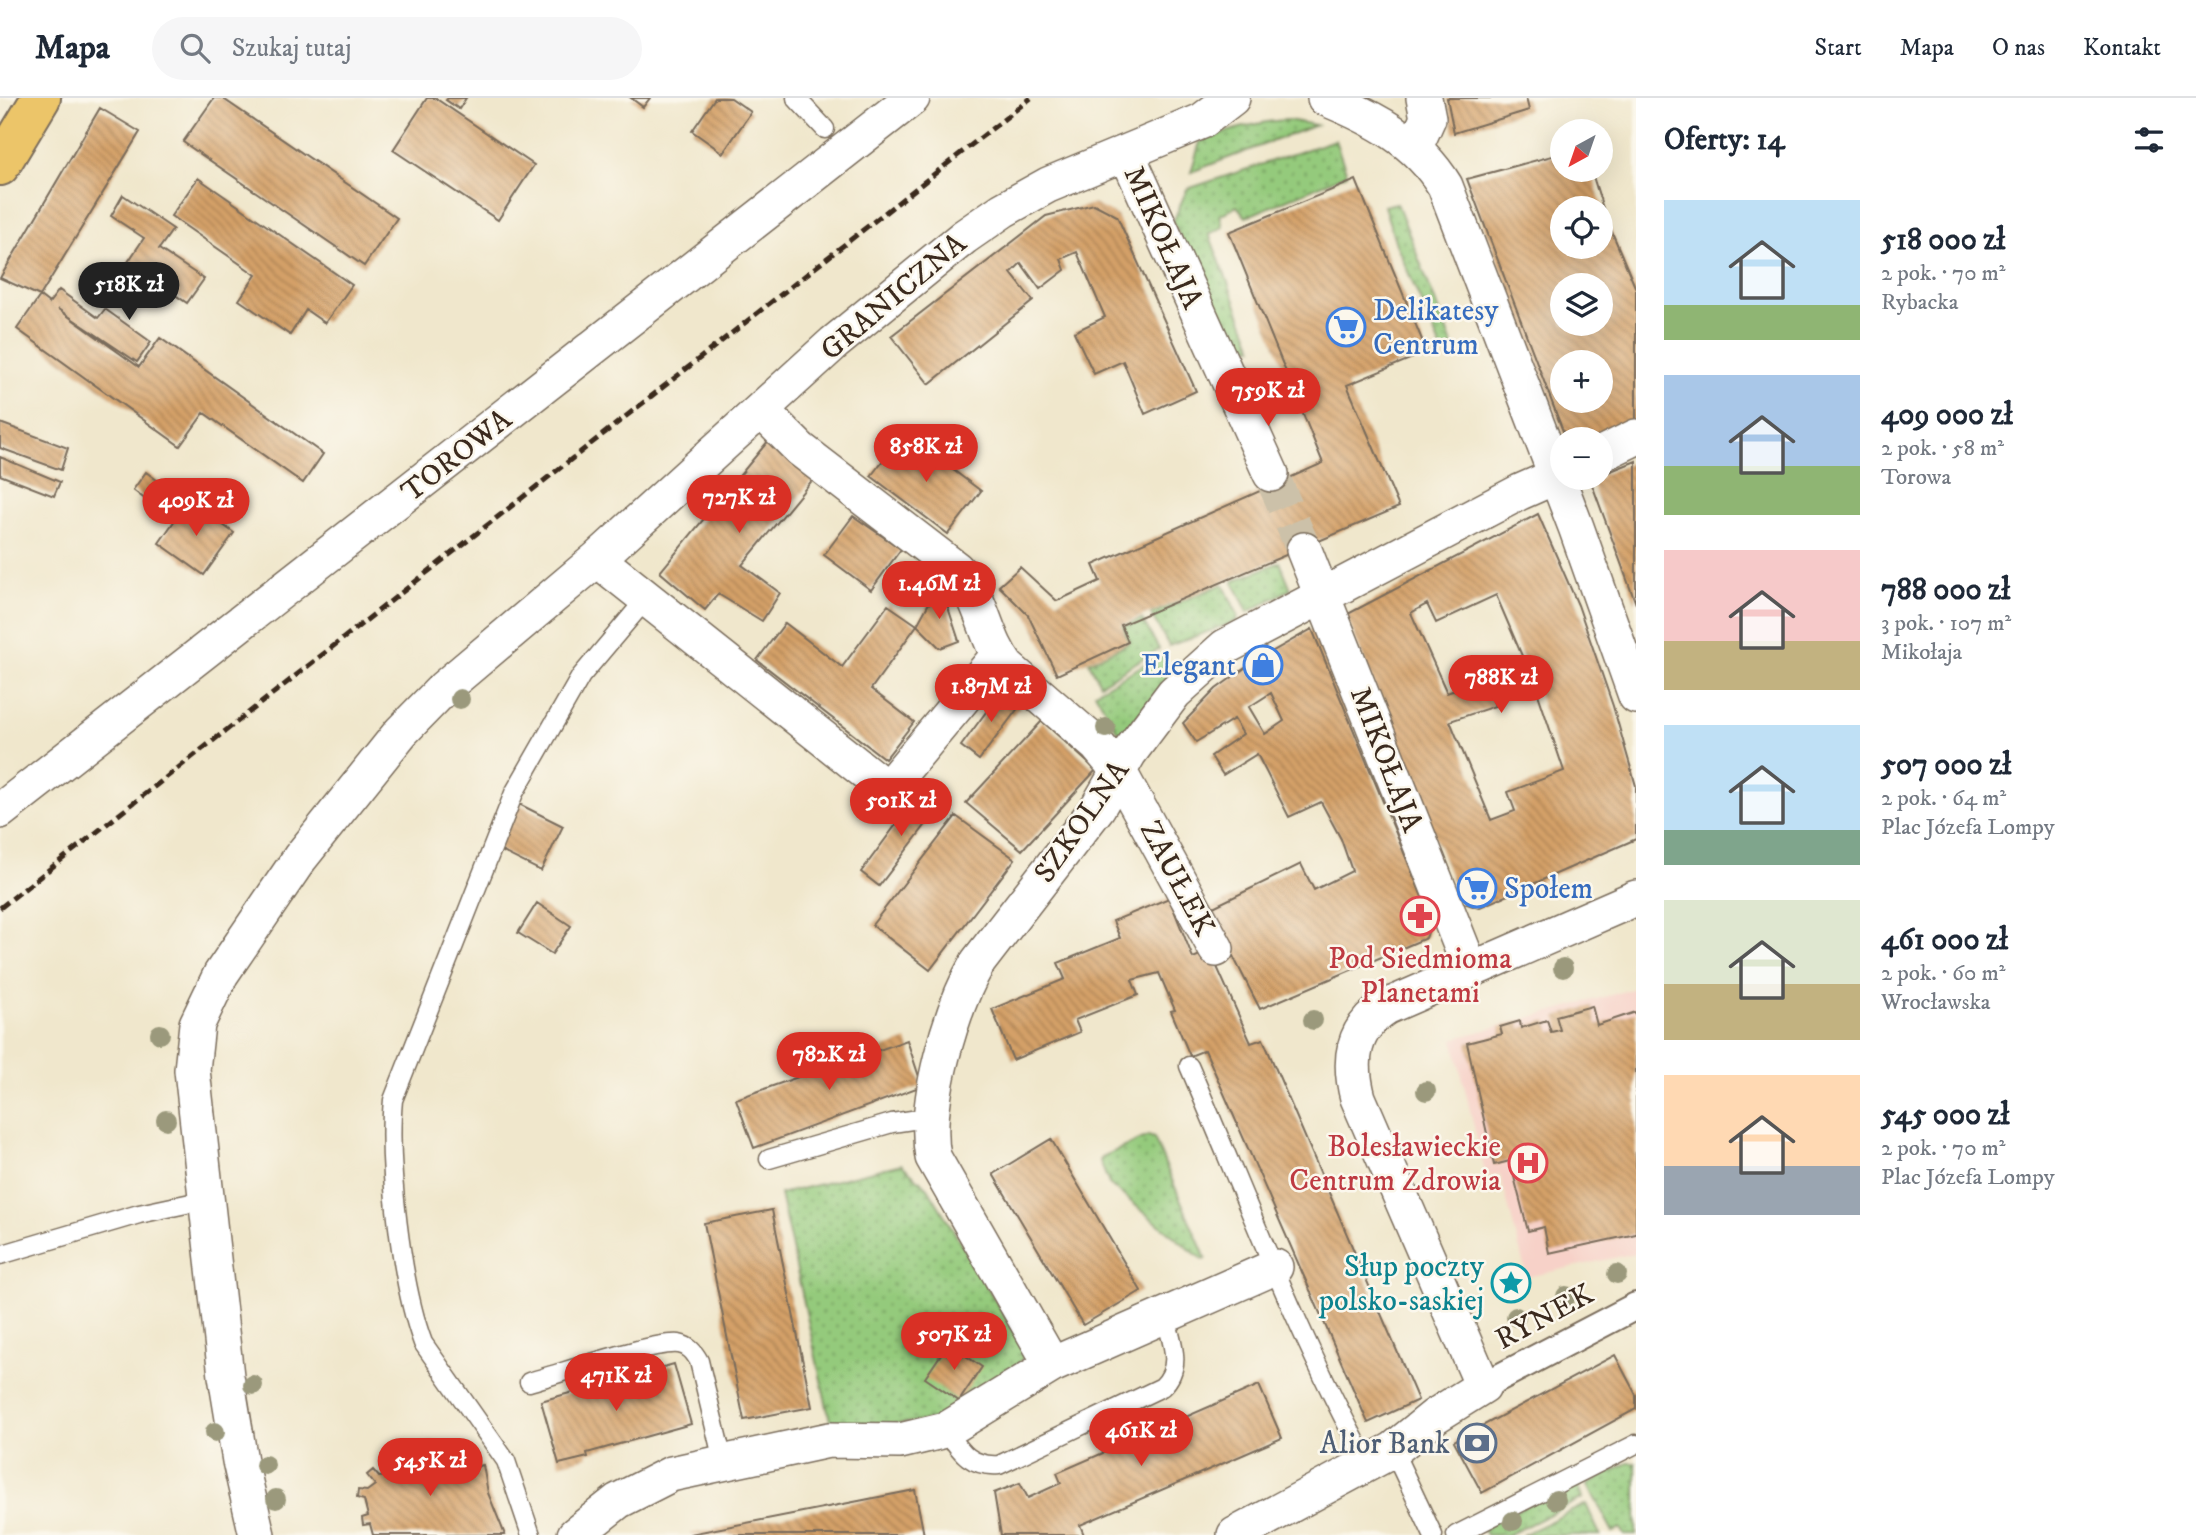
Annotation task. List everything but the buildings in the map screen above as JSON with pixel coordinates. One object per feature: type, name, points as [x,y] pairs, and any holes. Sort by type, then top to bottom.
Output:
[{"type":"main road","points":[[0,166],[41,98]]},
{"type":"street","name":"TOROWA","points":[[0,811],[912,98]]},
{"type":"street","name":"GRANICZNA","points":[[257,1535],[232,1412],[205,1200],[192,1070],[197,1024],[221,974],[300,858],[401,732],[452,681],[597,559],[834,343],[964,237],[1048,186],[1202,121],[1232,98]]},
{"type":"street","points":[[1325,98],[1363,114],[1415,146],[1432,164],[1450,198],[1550,452]]},
{"type":"street","points":[[1415,146],[1428,118],[1424,98]]},
{"type":"street","name":"MIKOŁAJA","points":[[1127,154],[1272,474]]},
{"type":"street","points":[[597,559],[887,789],[999,656],[978,599],[956,569],[800,449],[762,411]]},
{"type":"street","points":[[1613,448],[1636,437]]},
{"type":"street","name":"SZKOLNA","points":[[1052,1365],[938,1167],[931,1146],[932,1117],[947,1032],[964,986],[978,962],[1098,807],[1118,770],[1174,693],[1198,669],[1225,647],[1550,480]]},
{"type":"street","points":[[1564,490],[1636,696]]},
{"type":"street","name":"MIKOŁAJA","points":[[1304,550],[1470,968]]},
{"type":"street","name":"ZAUŁEK","points":[[999,656],[1018,678],[1097,745],[1118,770],[1216,949]]},
{"type":"street","points":[[1235,1535],[1381,1457],[1435,1416],[1483,1386],[1358,1098],[1352,1076],[1355,1042],[1372,1016],[1470,968],[1636,898]]},
{"type":"street","points":[[575,1535],[618,1501],[671,1474],[829,1440],[900,1440],[946,1430],[1052,1365],[1276,1267]]},
{"type":"street","name":"RYNEK","points":[[1483,1386],[1636,1306]]},
{"type":"lane","points":[[796,98],[825,130]]},
{"type":"lane","points":[[531,1535],[506,1461],[423,1343],[415,1322],[400,1237],[391,1123],[393,1100],[514,793],[582,676],[646,599]]},
{"type":"lane","points":[[1189,1066],[1347,1425],[1381,1457],[1433,1535]]},
{"type":"lane","points":[[769,1159],[892,1123],[932,1117]]},
{"type":"lane","points":[[0,1255],[139,1214],[205,1200]]},
{"type":"lane","points":[[946,1430],[968,1460],[986,1466],[999,1465],[1162,1387],[1169,1380],[1176,1363],[1166,1315]]},
{"type":"lane","points":[[529,1382],[669,1345],[688,1348],[699,1361],[723,1461]]},
{"type":"lane","points":[[1456,1535],[1636,1444]]},
{"type":"shaded area","points":[[1636,988],[1636,1253],[1527,1277],[1500,1174],[1486,1177],[1453,1039]]},
{"type":"green space","points":[[1288,120],[1316,125],[1191,172],[1200,142],[1243,127]]},
{"type":"green space","points":[[1335,140],[1347,174],[1246,217],[1237,206],[1220,215],[1223,227],[1209,234],[1253,347],[1233,348],[1173,222],[1187,189]]},
{"type":"green space","points":[[1397,203],[1453,347],[1442,351],[1396,244],[1384,206]]},
{"type":"green space","points":[[1280,562],[1291,589],[1248,612],[1233,581]]},
{"type":"green space","points":[[1223,584],[1238,615],[1237,621],[1169,646],[1151,614]]},
{"type":"green space","points":[[1142,619],[1159,649],[1100,684],[1089,662],[1129,643],[1123,626]]},
{"type":"green space","points":[[1161,655],[1171,674],[1124,733],[1117,731],[1095,692]]},
{"type":"green space","points":[[1148,1136],[1154,1138],[1206,1259],[1203,1260],[1109,1184],[1100,1161],[1102,1157]]},
{"type":"green space","points":[[901,1164],[928,1188],[1026,1352],[1020,1362],[981,1399],[955,1418],[832,1430],[780,1194]]},
{"type":"green space","points":[[1628,1463],[1636,1463],[1636,1535],[1624,1535],[1620,1528],[1613,1532],[1587,1484]]},
{"type":"green space","points":[[1576,1480],[1583,1498],[1508,1535],[1486,1535],[1482,1528]]},
{"type":"green space","points":[[1586,1504],[1600,1535],[1522,1535]]},
{"type":"tunnel","points":[[1271,474],[1304,550]]},
{"type":"railway","points":[[0,908],[1031,98]]},
{"type":"place","name":"Delikatesy Centrum","points":[[1346,327]]},
{"type":"place","name":"Elegant","points":[[1263,665]]},
{"type":"place","name":"Społem","points":[[1477,888]]},
{"type":"place","name":"Pod Siedmioma Planetami","points":[[1420,916]]},
{"type":"place","name":"Bolesławieckie Centrum Zdrowia","points":[[1528,1163]]},
{"type":"place","name":"Słup poczty polsko-saskiej","points":[[1511,1283]]},
{"type":"place","name":"Alior Bank","points":[[1477,1443]]}]
